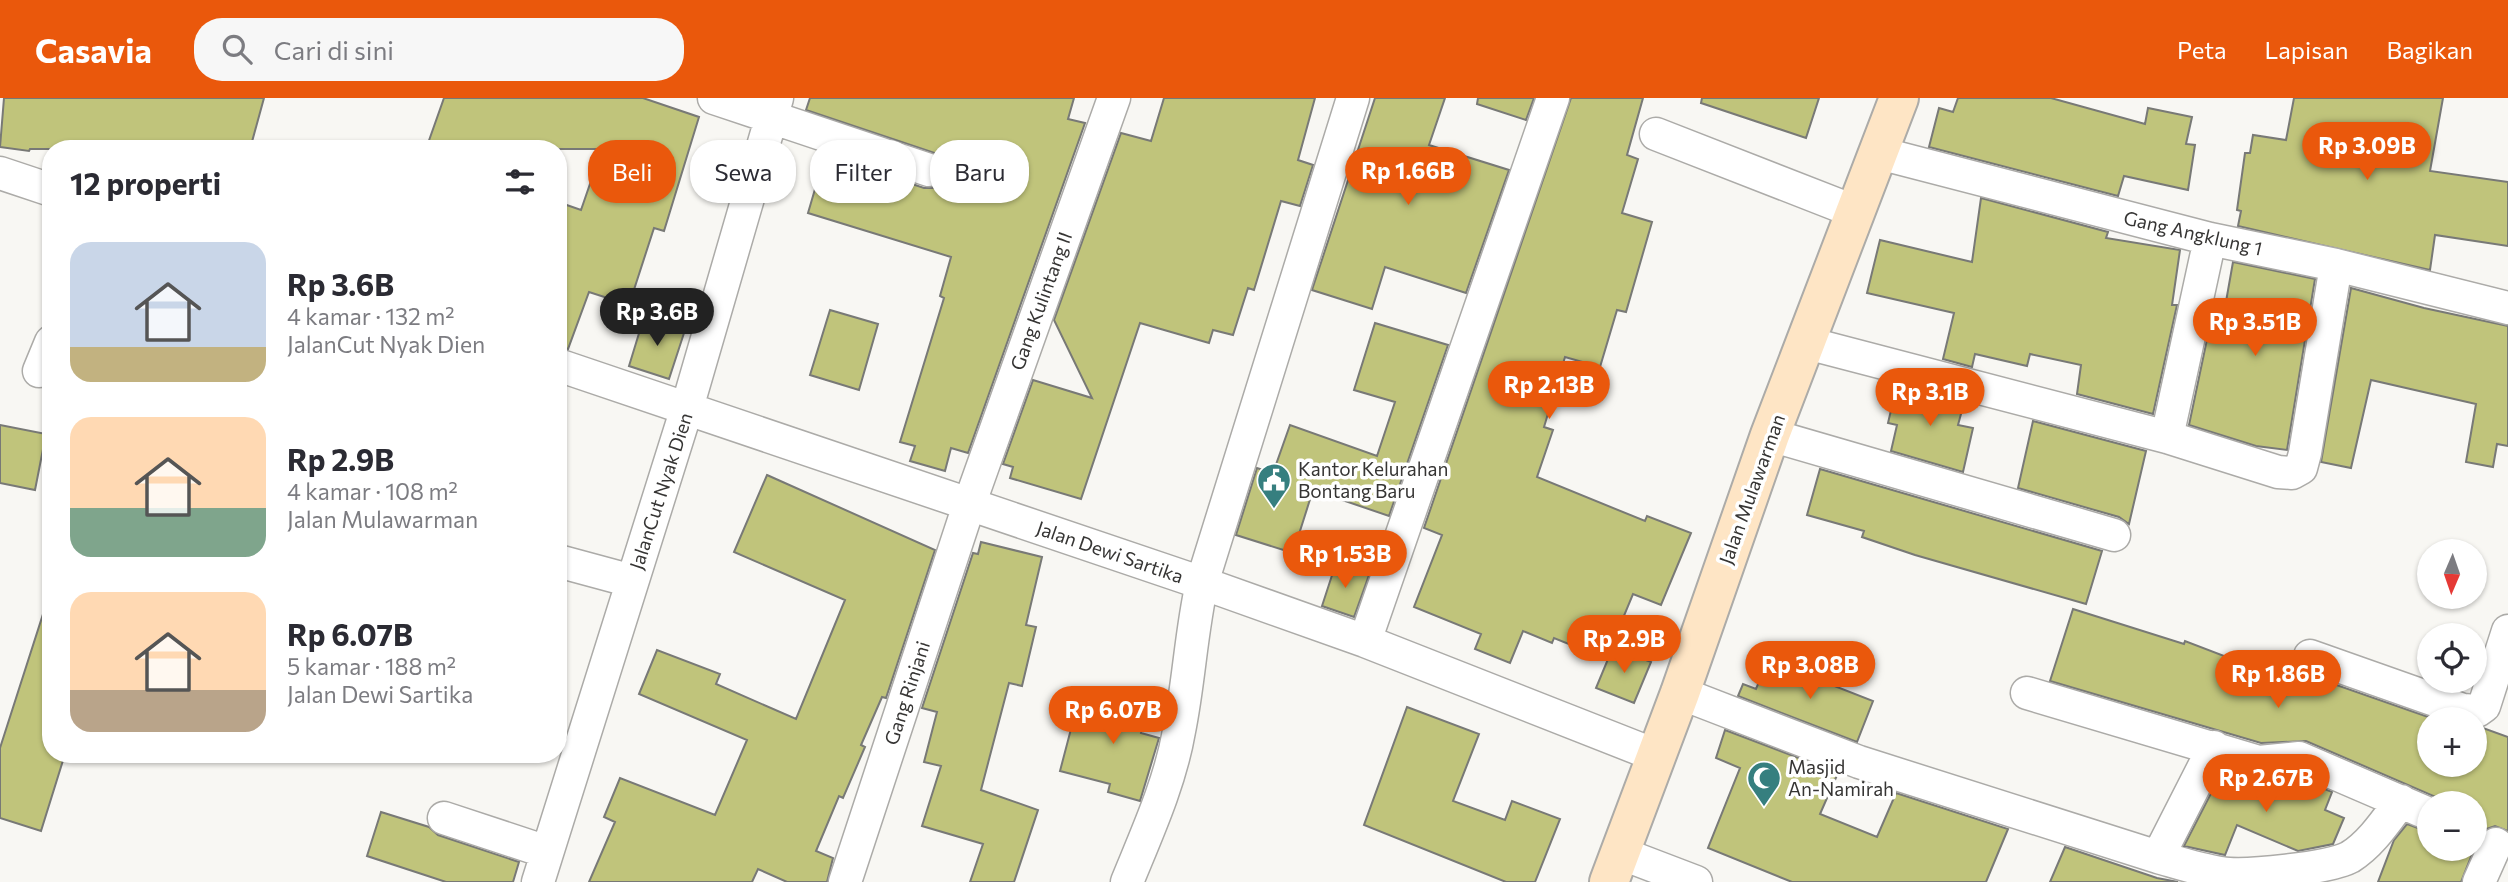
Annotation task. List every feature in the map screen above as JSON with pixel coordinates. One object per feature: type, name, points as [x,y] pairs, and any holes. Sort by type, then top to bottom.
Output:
[{"type":"street","points":[[714,98],[775,108],[929,170]]},
{"type":"street","name":"Gang Kulintang II","points":[[969,505],[1114,98]]},
{"type":"street","points":[[1127,882],[1165,786],[1179,732],[1194,620],[1202,583],[1353,98]]},
{"type":"street","points":[[1365,641],[1553,98]]},
{"type":"street","name":"Jalan Mulawarman","points":[[1615,867],[1680,693],[1770,435],[1899,98]]},
{"type":"street","name":"JalanCut Nyak Dien","points":[[538,882],[687,408],[775,108]]},
{"type":"street","points":[[1656,134],[1856,212]]},
{"type":"street","name":"Gang Angklung 1","points":[[1879,153],[2210,239],[2336,265],[2508,308]]},
{"type":"street","points":[[0,173],[42,187]]},
{"type":"street","points":[[2167,437],[2210,239]]},
{"type":"street","points":[[1807,343],[2167,437],[2278,472],[2292,473],[2301,468],[2336,265]]},
{"type":"street","points":[[39,372],[42,364]]},
{"type":"street","name":"Jalan Dewi Sartika","points":[[567,368],[1202,583],[1365,641],[1655,755]]},
{"type":"street","points":[[1770,435],[2114,535]]},
{"type":"street","name":"Gang Rinjani","points":[[845,882],[969,505]]},
{"type":"street","points":[[567,563],[632,581]]},
{"type":"street","points":[[2311,656],[2463,710],[2477,711],[2484,706],[2508,631]]},
{"type":"street","points":[[1680,693],[1859,762],[2158,857],[2224,874],[2258,873],[2347,859],[2415,808],[2300,758],[2259,762],[2027,693]]},
{"type":"street","points":[[2158,857],[2214,747]]},
{"type":"street","points":[[444,818],[547,852]]},
{"type":"street","points":[[2479,882],[2493,842]]},
{"type":"street","points":[[1615,867],[1696,882]]},
{"type":"building","points":[[4,98],[264,98],[252,140],[42,140],[42,149],[29,151],[0,147]]},
{"type":"building","points":[[444,98],[643,98],[699,117],[676,192],[676,140],[588,140],[588,149],[567,149],[567,140],[429,140]]},
{"type":"building","points":[[810,98],[1074,98],[1068,119],[1085,123],[968,453],[951,448],[945,471],[910,461],[915,446],[900,442],[944,298],[940,296],[951,257],[808,213],[811,203],[916,203],[916,185],[930,188],[930,203],[1029,203],[1029,140],[930,140],[930,151],[916,147],[916,140],[896,140],[806,110]]},
{"type":"building","points":[[1164,98],[1315,98],[1298,160],[1313,165],[1300,206],[1281,201],[1254,290],[1248,288],[1233,335],[1213,330],[1209,343],[1140,323],[1081,499],[1010,478],[1013,467],[1003,464],[1033,380],[1092,398],[1054,320],[1121,133],[1151,141]]},
{"type":"building","points":[[1375,98],[1445,98],[1429,145],[1509,170],[1466,293],[1385,267],[1372,309],[1312,290]]},
{"type":"building","points":[[1478,98],[1534,98],[1526,120],[1477,104]]},
{"type":"building","points":[[1571,98],[1643,98],[1627,155],[1638,159],[1622,213],[1652,222],[1626,312],[1617,310],[1600,367],[1565,357],[1544,427],[1553,430],[1537,477],[1645,521],[1647,516],[1691,533],[1661,605],[1633,594],[1606,659],[1554,638],[1552,643],[1523,631],[1510,663],[1475,649],[1481,634],[1414,607],[1442,535],[1424,528]]},
{"type":"building","points":[[1702,98],[1819,98],[1806,138],[1701,103]]},
{"type":"building","points":[[1958,98],[2051,98],[2145,124],[2148,108],[2192,117],[2186,144],[2195,145],[2188,190],[2124,176],[2118,196],[1929,147],[1939,108],[1953,112]]},
{"type":"building","points":[[2294,98],[2443,98],[2430,171],[2508,182],[2508,246],[2435,235],[2430,270],[2238,226],[2241,211],[2237,210],[2245,153],[2250,153],[2253,135],[2286,140]]},
{"type":"building","points":[[588,190],[588,203],[673,203],[664,231],[654,228],[629,305],[589,292],[568,349],[567,205],[581,210]]},
{"type":"building","points":[[1981,198],[2108,232],[2106,238],[2180,250],[2172,305],[2177,305],[2153,414],[2077,394],[2081,365],[2030,354],[2027,366],[1975,354],[1972,367],[1943,359],[1954,313],[1867,293],[1880,240],[1972,262]]},
{"type":"building","points":[[2233,262],[2315,279],[2287,450],[2256,446],[2189,425],[2213,311],[2224,313]]},
{"type":"building","points":[[2351,288],[2424,308],[2508,326],[2508,446],[2497,444],[2493,467],[2466,462],[2476,404],[2371,380],[2351,468],[2321,462]]},
{"type":"building","points":[[830,310],[878,324],[859,390],[810,375]]},
{"type":"building","points":[[644,317],[685,330],[669,379],[629,366]]},
{"type":"building","points":[[1375,323],[1448,345],[1389,516],[1313,490],[1293,553],[1236,535],[1257,468],[1273,473],[1290,425],[1377,456],[1395,402],[1354,390]]},
{"type":"building","points":[[1897,385],[1964,403],[1958,425],[1973,428],[1963,472],[1891,451],[1897,425],[1888,423]]},
{"type":"building","points":[[2033,421],[2146,451],[2129,524],[2119,517],[2018,488]]},
{"type":"building","points":[[0,425],[42,433],[42,454],[35,490],[0,483]]},
{"type":"building","points":[[1820,469],[2102,551],[2086,604],[1915,555],[1862,537],[1864,531],[1807,515]]},
{"type":"building","points":[[767,475],[935,550],[886,698],[882,697],[861,745],[865,747],[843,798],[839,796],[816,851],[833,858],[827,882],[787,882],[758,869],[752,882],[589,882],[615,822],[604,817],[620,778],[715,815],[747,740],[639,694],[657,650],[720,674],[716,684],[796,719],[845,600],[734,552]]},
{"type":"building","points":[[981,542],[1042,557],[1026,625],[1036,627],[1022,686],[1009,683],[981,790],[1038,810],[1014,882],[970,882],[983,844],[922,826],[941,766],[924,762],[937,712],[922,708],[973,553],[978,554]]},
{"type":"building","points":[[1336,563],[1369,575],[1354,617],[1322,606]]},
{"type":"building","points":[[2073,609],[2184,644],[2185,641],[2250,666],[2253,658],[2327,686],[2328,682],[2417,713],[2417,777],[2487,777],[2487,729],[2508,737],[2508,831],[2495,826],[2487,829],[2487,791],[2422,791],[2306,741],[2261,743],[2050,681]]},
{"type":"building","points":[[42,617],[42,763],[62,763],[41,831],[0,818],[0,748]]},
{"type":"building","points":[[1613,647],[1651,662],[1634,703],[1596,688]]},
{"type":"building","points":[[1768,660],[1873,701],[1857,742],[1738,696],[1743,684],[1756,689]]},
{"type":"building","points":[[1115,689],[1150,698],[1141,733],[1159,738],[1140,801],[1108,792],[1110,784],[1060,771],[1076,710],[1107,718]]},
{"type":"building","points":[[1407,707],[1479,734],[1453,801],[1505,820],[1512,801],[1560,819],[1535,882],[1506,882],[1364,825]]},
{"type":"building","points":[[1725,730],[1838,773],[1820,814],[1877,837],[1896,793],[2008,829],[1986,882],[1792,882],[1708,848],[1740,768],[1716,758]]},
{"type":"building","points":[[2223,770],[2260,780],[2296,777],[2332,792],[2325,810],[2344,818],[2333,844],[2298,851],[2237,825],[2225,855],[2184,846]]},
{"type":"building","points":[[381,812],[429,827],[438,835],[519,862],[513,882],[446,882],[367,856]]},
{"type":"building","points":[[2407,824],[2417,828],[2417,861],[2469,861],[2461,882],[2378,882],[2394,840]]},
{"type":"building","points":[[2065,847],[2157,878],[2178,882],[2050,882]]},
{"type":"place","name":"Kantor Kelurahan Bontang Baru","points":[[1274,510]]},
{"type":"place","name":"Masjid An-Namirah","points":[[1764,808]]}]
